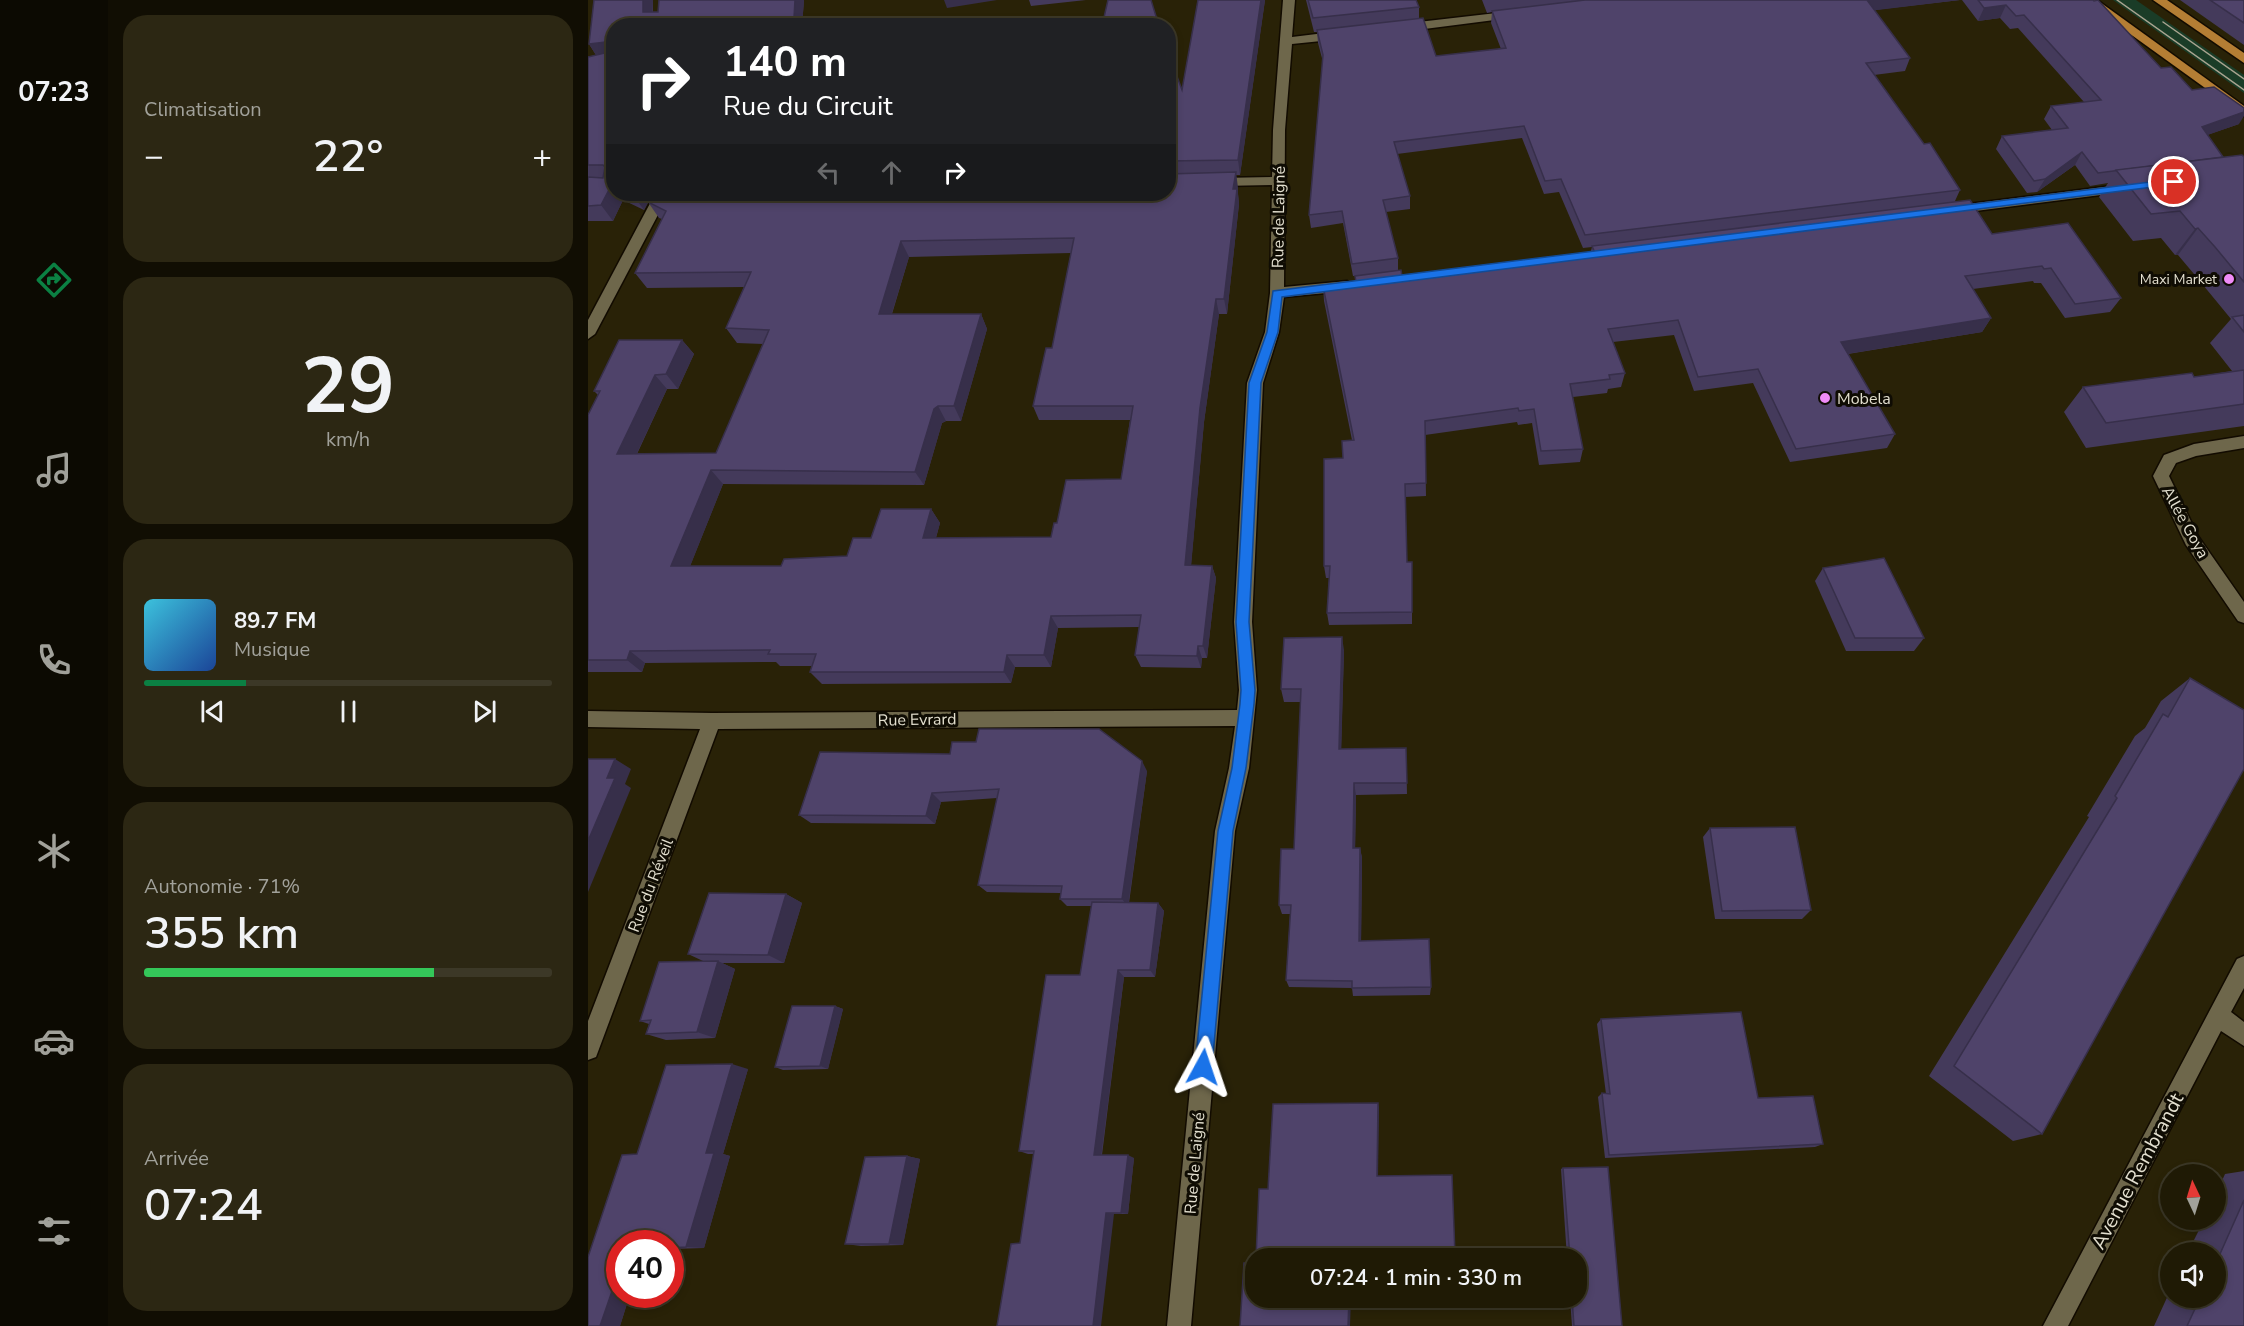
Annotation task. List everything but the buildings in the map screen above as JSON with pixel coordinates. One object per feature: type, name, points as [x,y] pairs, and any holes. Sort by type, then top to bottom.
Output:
[{"type":"main road","points":[[2089,0],[2244,112]]},
{"type":"main road","points":[[2159,0],[2244,59]]},
{"type":"street","name":"Rue de Laigné","points":[[1179,1326],[1225,831],[1239,768],[1246,718],[1248,690],[1243,622],[1255,383],[1272,332],[1277,293],[1279,130],[1289,0]]},
{"type":"street","points":[[1389,30],[1531,14]]},
{"type":"street","points":[[1285,41],[1353,34]]},
{"type":"street","points":[[1176,183],[1279,182]]},
{"type":"street","points":[[1935,212],[2137,186]]},
{"type":"street","points":[[588,334],[658,201]]},
{"type":"street","points":[[1277,293],[1364,284]]},
{"type":"street","name":"Allée Goya","points":[[2244,442],[2194,450],[2170,459],[2161,476],[2192,540],[2244,616]]},
{"type":"street","name":"Rue Evrard","points":[[588,719],[712,721],[1246,718]]},
{"type":"street","name":"Rue du Réveil","points":[[588,1049],[712,721]]},
{"type":"street","points":[[2244,966],[2219,1016],[2244,1035]]},
{"type":"street","name":"Avenue Rembrandt","points":[[2055,1326],[2219,1016]]},
{"type":"green space","points":[[2113,0],[2136,0],[2244,75],[2244,93]]},
{"type":"tram line","points":[[2117,0],[2244,90]]},
{"type":"tram line","points":[[2163,22],[2244,79]]},
{"type":"place","name":"Maxi Market","points":[[2229,279]]},
{"type":"place","name":"Mobela","points":[[1825,398]]},
{"type":"route","points":[[1203,1067],[1225,831],[1239,768],[1246,718],[1248,690],[1243,622],[1255,383],[1259,365],[1272,332],[1277,293],[1304,292],[2174,182]]}]
